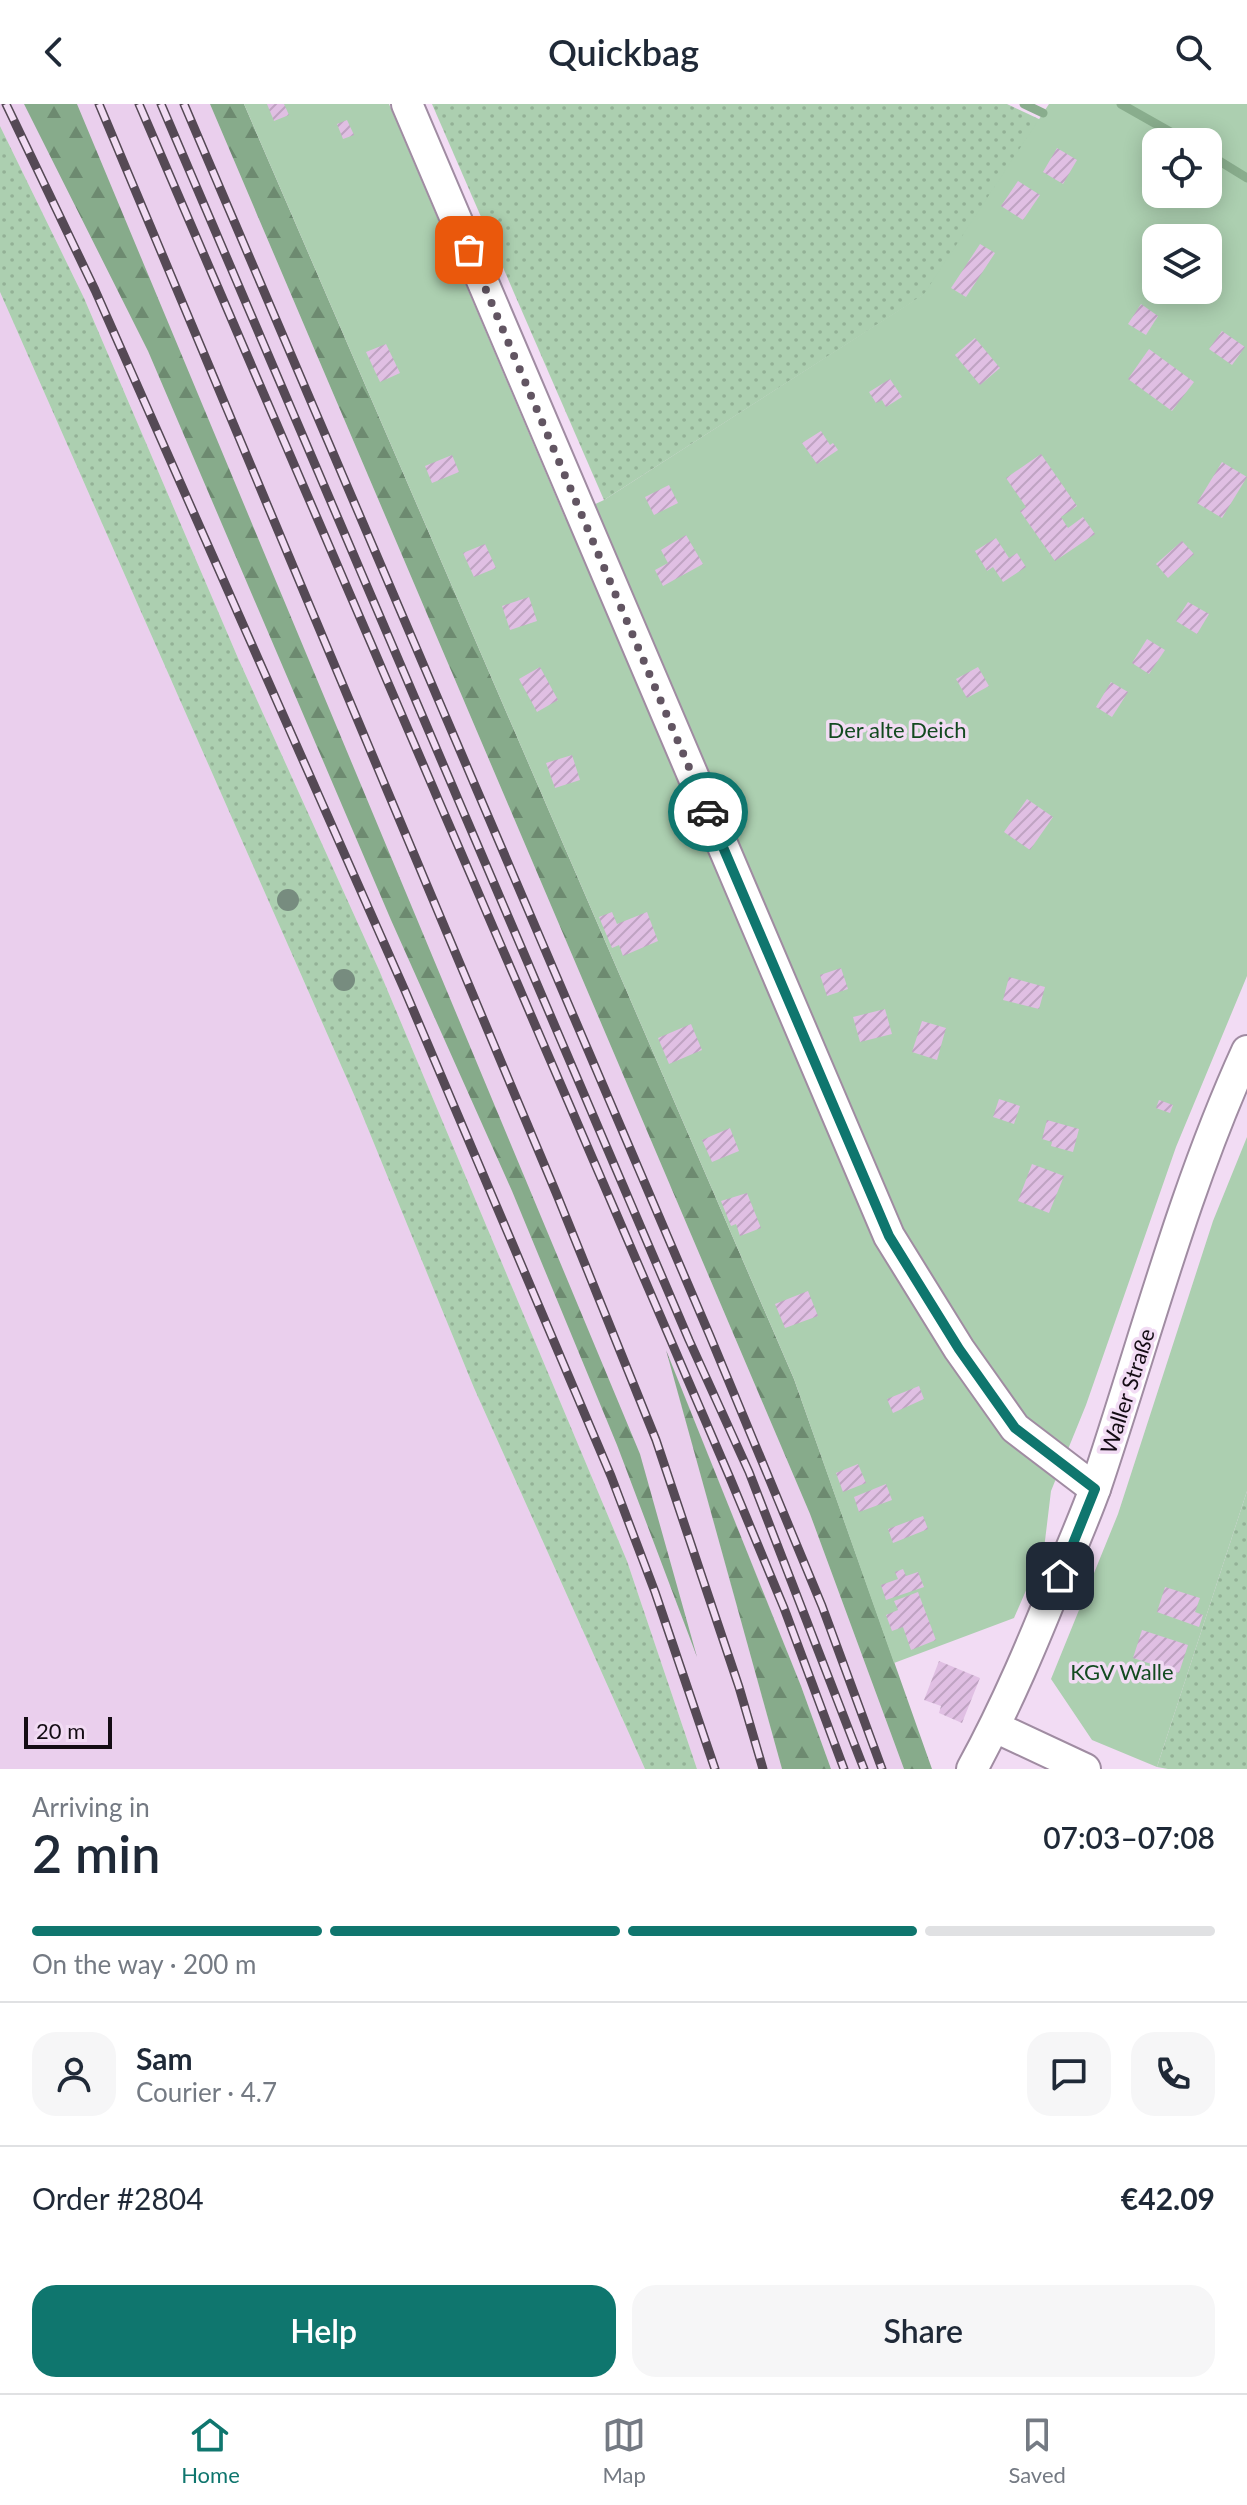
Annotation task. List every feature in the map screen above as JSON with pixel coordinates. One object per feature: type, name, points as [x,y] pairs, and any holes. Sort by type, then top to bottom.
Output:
[{"type":"street","points":[[407,104],[889,1236],[959,1349],[1015,1428],[1095,1489]]},
{"type":"street","name":"Waller Straße","points":[[972,1769],[995,1727],[1095,1489],[1194,1182],[1247,1051]]},
{"type":"street","points":[[995,1727],[1085,1769]]},
{"type":"shaded area","points":[[0,104],[210,104],[810,1514],[904,1769],[831,1769],[801,1686],[669,1359],[782,1769],[697,1769],[627,1561],[379,970],[238,658],[84,298],[0,126]]},
{"type":"shaded area","points":[[0,292],[355,1097],[474,1388],[645,1769],[0,1769]]},
{"type":"green space","points":[[24,104],[77,104],[640,1454],[697,1657],[617,1445],[512,1191],[391,920],[148,351]]},
{"type":"green space","points":[[210,104],[244,104],[794,1379],[932,1769],[904,1769],[810,1514]]},
{"type":"green space","name":"Der alte Deich","points":[[244,104],[389,104],[565,518],[604,500],[924,294],[1049,104],[1247,104],[1247,976],[1176,1147],[1086,1405],[1051,1491],[1044,1549],[1014,1618],[894,1663],[794,1379]]},
{"type":"green space","points":[[432,104],[1007,104],[1041,120],[925,294],[604,500]]},
{"type":"green space","points":[[0,126],[84,298],[238,658],[379,970],[627,1561],[697,1769],[645,1769],[474,1388],[355,1097],[0,292]]},
{"type":"green space","name":"KGV Walle","points":[[1247,1137],[1247,1491],[1157,1767],[1092,1740],[1051,1679],[1118,1514],[1213,1221]]},
{"type":"green space","points":[[666,1350],[801,1686],[831,1769],[782,1769]]},
{"type":"green space","points":[[1247,1491],[1247,1769],[1157,1767]]},
{"type":"building","points":[[267,104],[284,104],[289,115],[274,121]]},
{"type":"building","points":[[347,120],[354,135],[343,139],[337,124]]},
{"type":"building","points":[[1057,148],[1077,160],[1063,184],[1043,172]]},
{"type":"building","points":[[1018,181],[1040,195],[1023,220],[1001,206]]},
{"type":"building","points":[[980,244],[995,253],[966,297],[951,288]]},
{"type":"building","points":[[1141,304],[1158,316],[1146,335],[1128,324]]},
{"type":"building","points":[[1222,331],[1245,347],[1232,365],[1209,349]]},
{"type":"building","points":[[975,338],[1000,368],[980,385],[955,355]]},
{"type":"building","points":[[386,344],[400,373],[380,382],[366,352]]},
{"type":"building","points":[[1149,349],[1194,382],[1172,411],[1128,379]]},
{"type":"building","points":[[890,379],[902,397],[886,407],[882,400],[876,403],[869,392]]},
{"type":"building","points":[[821,431],[830,445],[833,443],[838,450],[817,464],[802,443]]},
{"type":"building","points":[[1041,454],[1077,506],[1061,517],[1068,528],[1083,517],[1095,534],[1055,561],[1020,511],[1026,507],[1006,478]]},
{"type":"building","points":[[452,455],[459,472],[432,483],[425,466]]},
{"type":"building","points":[[1222,462],[1247,477],[1222,518],[1197,503]]},
{"type":"building","points":[[669,485],[678,503],[654,515],[645,497]]},
{"type":"building","points":[[686,535],[703,564],[663,586],[655,570],[668,563],[661,550]]},
{"type":"building","points":[[996,538],[1009,558],[1017,553],[1026,567],[1003,582],[993,567],[987,571],[975,551]]},
{"type":"building","points":[[1182,541],[1194,554],[1168,578],[1156,564]]},
{"type":"building","points":[[485,544],[496,568],[474,577],[463,553]]},
{"type":"building","points":[[529,597],[537,621],[510,630],[502,606]]},
{"type":"building","points":[[1188,602],[1209,614],[1197,634],[1176,621]]},
{"type":"building","points":[[1147,639],[1165,650],[1149,674],[1132,663]]},
{"type":"building","points":[[540,667],[558,700],[537,712],[519,679]]},
{"type":"building","points":[[978,667],[989,686],[967,698],[956,679]]},
{"type":"building","points":[[1111,682],[1128,692],[1112,717],[1096,707]]},
{"type":"building","points":[[572,755],[580,780],[555,788],[546,763]]},
{"type":"building","points":[[1027,799],[1053,817],[1030,850],[1004,832]]},
{"type":"building","points":[[612,912],[617,924],[647,912],[658,941],[623,956],[619,945],[612,948],[599,917]]},
{"type":"building","points":[[841,968],[848,989],[827,996],[820,975]]},
{"type":"building","points":[[1009,977],[1045,987],[1039,1009],[1003,1000]]},
{"type":"building","points":[[885,1009],[892,1034],[860,1042],[853,1017]]},
{"type":"building","points":[[922,1021],[946,1028],[937,1060],[912,1052]]},
{"type":"building","points":[[691,1024],[702,1050],[669,1064],[658,1038]]},
{"type":"building","points":[[999,1099],[1020,1106],[1014,1124],[993,1117]]},
{"type":"building","points":[[1159,1100],[1173,1105],[1170,1113],[1156,1108]]},
{"type":"building","points":[[1047,1120],[1079,1129],[1073,1152],[1051,1146],[1052,1142],[1042,1139]]},
{"type":"building","points":[[730,1128],[739,1151],[712,1162],[702,1140]]},
{"type":"building","points":[[1032,1164],[1064,1176],[1049,1213],[1018,1201]]},
{"type":"building","points":[[747,1193],[761,1228],[740,1236],[736,1224],[731,1226],[721,1201]]},
{"type":"building","points":[[808,1291],[818,1316],[785,1328],[775,1304]]},
{"type":"building","points":[[919,1386],[924,1399],[893,1413],[887,1399]]},
{"type":"building","points":[[858,1464],[866,1483],[843,1492],[836,1473]]},
{"type":"building","points":[[886,1484],[892,1500],[859,1512],[854,1497]]},
{"type":"building","points":[[923,1516],[928,1529],[893,1543],[888,1529]]},
{"type":"building","points":[[903,1569],[906,1576],[918,1572],[924,1587],[886,1600],[881,1585],[898,1579],[895,1572]]},
{"type":"building","points":[[1165,1587],[1200,1598],[1195,1612],[1203,1615],[1199,1627],[1157,1612]]},
{"type":"building","points":[[918,1592],[936,1640],[911,1650],[903,1627],[892,1631],[886,1615],[898,1610],[894,1601]]},
{"type":"building","points":[[1142,1630],[1188,1645],[1179,1673],[1133,1658]]},
{"type":"building","points":[[939,1661],[980,1678],[962,1723],[939,1713],[941,1706],[924,1700]]},
{"type":"waterway","points":[[1024,104],[1043,113]]},
{"type":"waterway","points":[[1121,104],[1163,128]]},
{"type":"waterway","points":[[1222,163],[1247,178]]},
{"type":"railway","points":[[6,104],[95,290],[406,993],[611,1476],[655,1592],[715,1769]]},
{"type":"railway","points":[[99,104],[557,1195],[656,1440],[739,1687],[763,1769]]},
{"type":"railway","points":[[139,104],[730,1478],[784,1608],[844,1769]]},
{"type":"railway","points":[[161,104],[689,1340],[749,1472],[864,1769]]},
{"type":"railway","points":[[184,104],[710,1336],[822,1606],[882,1769]]},
{"type":"way so far","points":[[469,250],[708,812]]},
{"type":"route","points":[[708,812],[889,1236],[959,1349],[1015,1428],[1095,1489],[1060,1576]]}]
